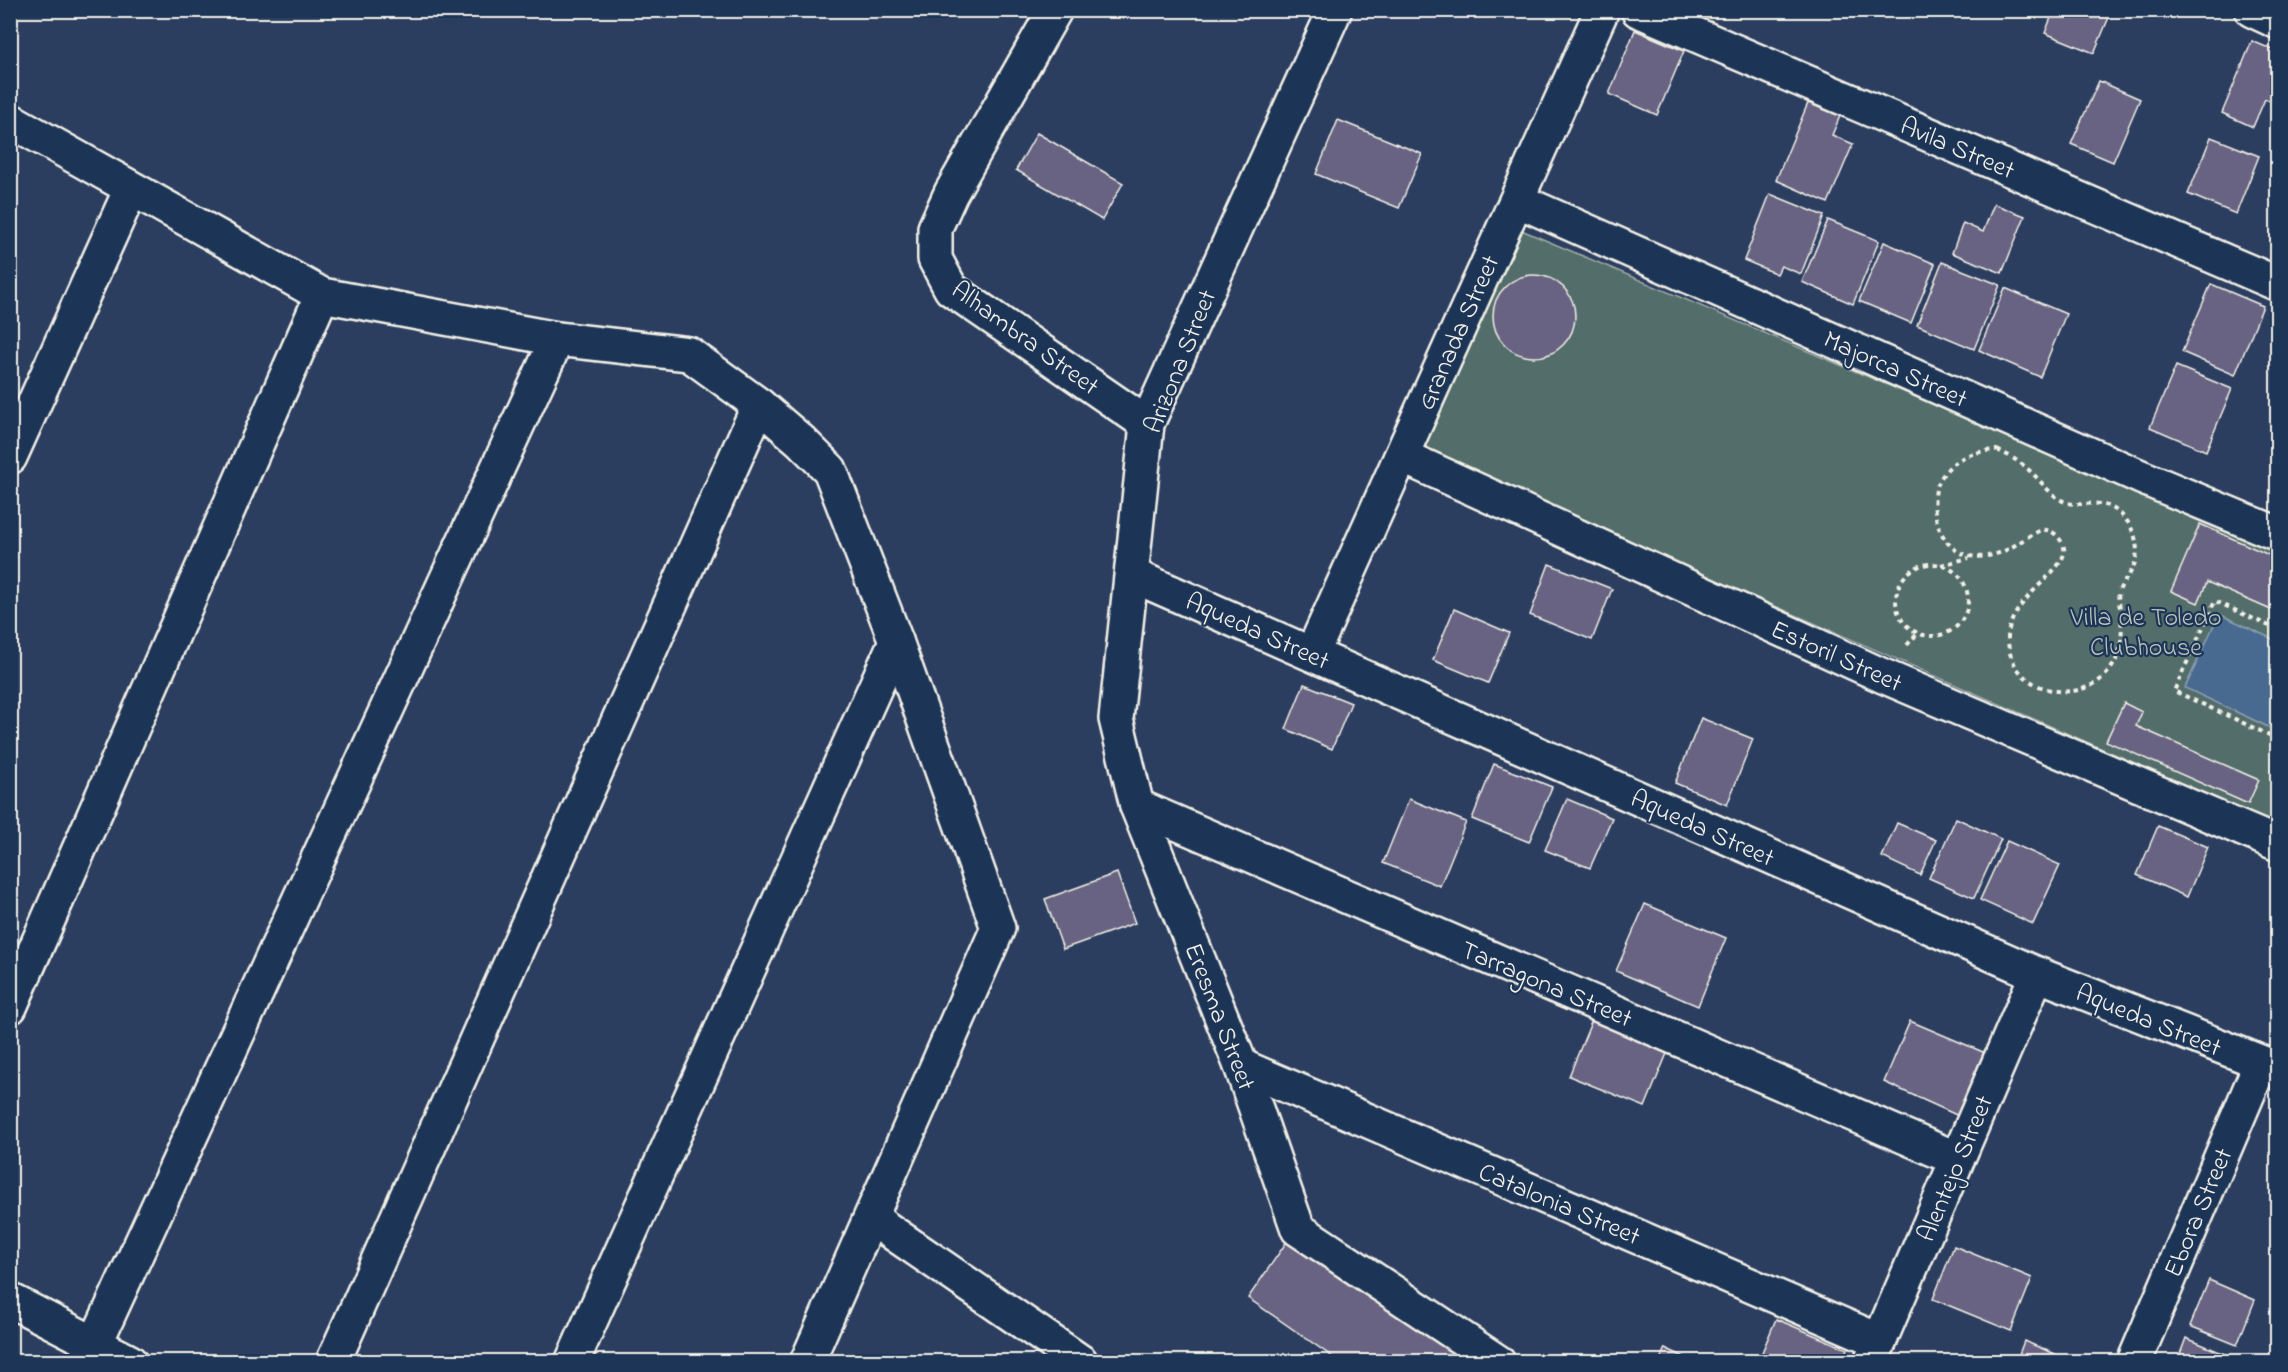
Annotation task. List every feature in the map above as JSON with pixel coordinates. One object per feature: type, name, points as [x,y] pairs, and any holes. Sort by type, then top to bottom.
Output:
[{"type":"street","name":"Alhambra Street","points":[[1055,10],[951,193],[935,228],[935,259],[951,288],[1147,424]]},
{"type":"street","name":"Arizona Street","points":[[1137,806],[1116,719],[1147,424],[1335,10]]},
{"type":"street","name":"Granada Street","points":[[1312,654],[1602,10]]},
{"type":"street","name":"Avila Street","points":[[1638,10],[2277,284]]},
{"type":"street","points":[[2252,10],[2277,21]]},
{"type":"street","points":[[10,120],[322,295],[557,339],[689,354],[759,405],[801,441],[830,470],[896,641],[998,928],[807,1362]]},
{"type":"street","points":[[10,457],[131,189]]},
{"type":"street","name":"Majorca Street","points":[[1517,200],[2141,477],[2277,534]]},
{"type":"street","points":[[10,1007],[322,295]]},
{"type":"street","points":[[95,1344],[557,339]]},
{"type":"street","points":[[333,1362],[759,405]]},
{"type":"street","name":"Estoril Street","points":[[1402,456],[1881,675],[2277,844]]},
{"type":"street","name":"Aqueda Street","points":[[1132,574],[2037,974],[2269,1066]]},
{"type":"street","points":[[572,1362],[896,641]]},
{"type":"street","name":"Eresma Street","points":[[1137,806],[1241,1066],[1298,1229],[1498,1362]]},
{"type":"street","name":"Tarragona Street","points":[[1137,806],[1957,1159]]},
{"type":"street","name":"Alentejo Street","points":[[1875,1351],[2037,974]]},
{"type":"street","name":"Catalonia Street","points":[[1241,1066],[1875,1351]]},
{"type":"street","name":"Ebora Street","points":[[2134,1362],[2269,1066]]},
{"type":"street","points":[[871,1218],[1081,1362]]},
{"type":"street","points":[[10,1300],[130,1362]]},
{"type":"path","points":[[1941,565],[1952,570],[1961,578],[1967,589],[1967,612],[1952,631],[1929,636],[1912,630],[1900,617],[1897,594],[1900,583],[1908,574],[1918,567],[1997,554],[2042,530],[2051,531],[2064,545],[2065,554],[2060,564],[2018,608],[2010,624],[2008,638],[2012,656],[2021,672],[2036,685],[2053,691],[2080,690],[2090,687],[2105,677],[2116,662],[2121,644],[2119,592],[2133,568],[2137,552],[2135,536],[2128,522],[2119,512],[2107,506],[2066,502],[2054,495],[2015,458],[1997,450],[1978,451],[1961,458],[1946,470],[1937,486],[1934,504],[1936,523],[1945,540],[1958,553],[1969,557]]},
{"type":"path","points":[[2277,630],[2215,601],[2174,691],[2277,739]]},
{"type":"green space","name":"Villa de Toledo Clubhouse","points":[[1519,229],[2277,550],[2277,825],[1422,452]]},
{"type":"water","points":[[2219,614],[2277,641],[2277,731],[2185,688]]},
{"type":"building","points":[[2054,10],[2112,10],[2094,53],[2045,33]]},
{"type":"building","points":[[1635,30],[1684,51],[1657,115],[1609,94]]},
{"type":"building","points":[[2252,41],[2278,52],[2278,104],[2265,99],[2253,127],[2222,113]]},
{"type":"building","points":[[2099,81],[2140,99],[2113,162],[2071,144]]},
{"type":"building","points":[[1808,103],[1840,116],[1832,135],[1853,144],[1828,203],[1776,180]]},
{"type":"building","points":[[1338,120],[1422,154],[1399,208],[1316,174]]},
{"type":"building","points":[[1037,133],[1123,183],[1102,220],[1016,170]]},
{"type":"building","points":[[2211,137],[2259,156],[2236,214],[2188,194]]},
{"type":"building","points":[[1770,194],[1824,216],[1801,274],[1781,266],[1777,274],[1744,260]]},
{"type":"building","points":[[1994,204],[2025,216],[2002,273],[1952,253],[1963,223],[1983,232]]},
{"type":"building","points":[[1828,220],[1879,241],[1853,304],[1802,282]]},
{"type":"building","points":[[1884,242],[1935,264],[1911,323],[1859,301]]},
{"type":"building","points":[[1942,262],[2000,285],[1974,349],[1917,325]]},
{"type":"building","points":[[1534,275],[1550,279],[1563,287],[1571,300],[1575,316],[1571,332],[1563,345],[1550,353],[1534,357],[1518,353],[1505,345],[1497,332],[1493,316],[1497,300],[1505,287],[1518,279]]},
{"type":"building","points":[[2211,284],[2263,306],[2235,375],[2182,352]]},
{"type":"building","points":[[2005,288],[2066,314],[2040,377],[1979,350]]},
{"type":"building","points":[[2176,366],[2232,389],[2206,451],[2150,427]]},
{"type":"building","points":[[2200,524],[2278,559],[2278,613],[2207,582],[2198,603],[2171,591]]},
{"type":"building","points":[[1549,564],[1612,589],[1592,640],[1530,615]]},
{"type":"building","points":[[1454,609],[1509,633],[1488,683],[1433,660]]},
{"type":"building","points":[[1304,684],[1351,703],[1332,749],[1286,729]]},
{"type":"building","points":[[2124,703],[2142,712],[2136,726],[2259,780],[2248,804],[2106,741]]},
{"type":"building","points":[[1701,718],[1753,739],[1727,805],[1675,783]]},
{"type":"building","points":[[1494,764],[1552,787],[1529,842],[1472,819]]},
{"type":"building","points":[[1409,799],[1466,822],[1440,886],[1383,863]]},
{"type":"building","points":[[1567,799],[1612,818],[1590,868],[1545,850]]},
{"type":"building","points":[[1956,818],[2001,839],[1974,898],[1929,878]]},
{"type":"building","points":[[1897,823],[1936,840],[1920,875],[1882,857]]},
{"type":"building","points":[[2158,826],[2208,847],[2187,897],[2137,875]]},
{"type":"building","points":[[2007,841],[2060,865],[2033,924],[1980,900]]},
{"type":"building","points":[[1117,873],[1135,923],[1063,949],[1045,899]]},
{"type":"building","points":[[1645,904],[1726,938],[1698,1006],[1616,971]]},
{"type":"building","points":[[1592,1020],[1668,1051],[1645,1107],[1569,1076]]},
{"type":"building","points":[[1910,1021],[1990,1055],[1963,1118],[1884,1082]]},
{"type":"building","points":[[1290,1237],[1474,1362],[1340,1362],[1248,1298]]},
{"type":"building","points":[[1954,1246],[2032,1278],[2011,1331],[1933,1299]]},
{"type":"building","points":[[2209,1280],[2255,1300],[2237,1345],[2190,1326]]},
{"type":"building","points":[[1776,1319],[1847,1349],[1842,1362],[1758,1362]]},
{"type":"building","points":[[2186,1338],[2244,1362],[2177,1362]]},
{"type":"building","points":[[2024,1341],[2074,1362],[2016,1362]]},
{"type":"building","points":[[1665,1348],[1695,1362],[1659,1362]]}]
